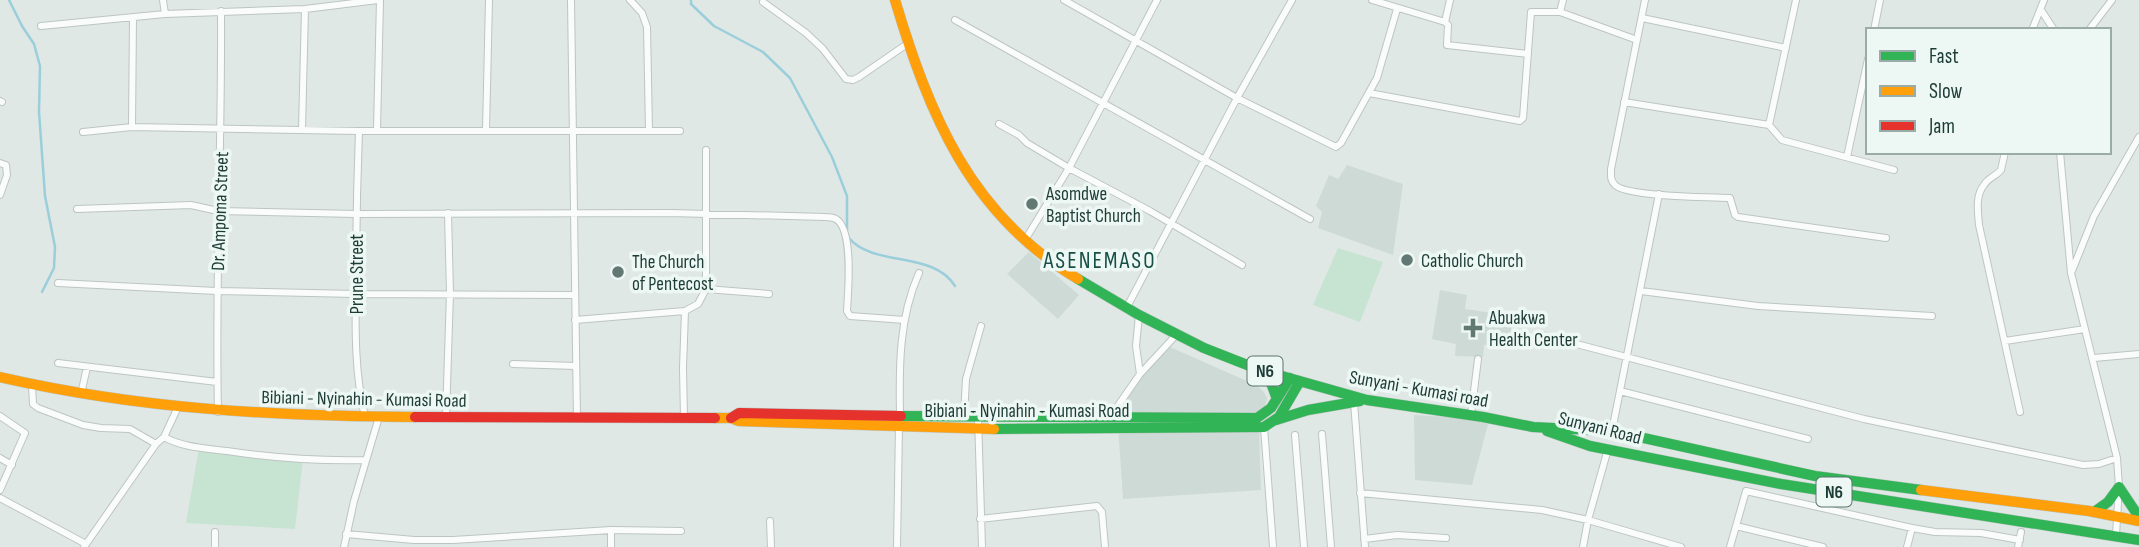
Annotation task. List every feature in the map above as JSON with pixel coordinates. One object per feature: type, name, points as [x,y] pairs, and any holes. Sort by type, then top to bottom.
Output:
[{"type":"main road","name":"Sunyani - Kumasi road","points":[[895,0],[933,112],[959,162],[1005,220],[1048,261],[1139,315],[1204,348],[1267,372],[1367,401],[1471,415],[1534,427]]},
{"type":"main road","points":[[1267,372],[1277,399]]},
{"type":"main road","name":"Bibiani - Nyinahin - Kumasi Road","points":[[0,377],[81,394],[177,409],[218,412],[365,417],[731,418],[739,422],[977,429],[1264,426],[1308,410],[1367,401]]},
{"type":"main road","name":"Bibiani - Nyinahin - Kumasi Road","points":[[731,418],[739,413],[1257,418],[1268,412],[1295,379]]},
{"type":"main road","points":[[1276,421],[1295,379]]},
{"type":"main road","name":"Sunyani Road","points":[[1534,427],[1612,430],[1815,476],[2139,519]]},
{"type":"main road","name":"Sunyani Road","points":[[1534,427],[1608,449],[1781,484],[2139,540]]},
{"type":"main road","points":[[2094,512],[2108,502],[2119,487],[2139,519]]},
{"type":"street","points":[[163,0],[165,14]]},
{"type":"street","points":[[41,26],[165,14],[305,9],[379,0],[377,130]]},
{"type":"street","points":[[486,130],[489,0]]},
{"type":"street","points":[[571,0],[577,419]]},
{"type":"street","points":[[630,0],[642,13],[647,27],[649,131]]},
{"type":"street","points":[[1064,0],[1237,98],[1336,147],[1341,143],[1377,78],[1397,9]]},
{"type":"street","points":[[1026,240],[1069,168],[1157,0]]},
{"type":"street","points":[[1127,307],[1292,0]]},
{"type":"street","points":[[1372,0],[1445,22],[1448,25],[1447,45],[1528,54]]},
{"type":"street","points":[[1445,22],[1450,0]]},
{"type":"street","points":[[1560,12],[1563,0]]},
{"type":"street","points":[[1645,0],[1611,169],[1611,179],[1615,185],[1623,189],[1659,194],[1730,198],[1738,217],[1886,238]]},
{"type":"street","points":[[1769,125],[1796,0]]},
{"type":"street","points":[[1874,28],[1880,0]]},
{"type":"street","points":[[2033,28],[2044,0]]},
{"type":"street","points":[[2091,28],[2112,0]]},
{"type":"street","points":[[763,2],[806,33],[846,79],[859,77],[908,44]]},
{"type":"street","points":[[302,129],[305,9]]},
{"type":"street","points":[[2040,10],[2053,28]]},
{"type":"street","name":"Dr. Ampoma Street","points":[[218,412],[216,291],[222,129],[221,11]]},
{"type":"street","points":[[1369,93],[1520,121],[1523,118],[1531,12],[1560,12],[1637,40]]},
{"type":"street","points":[[132,127],[133,17]]},
{"type":"street","points":[[1642,18],[1786,48]]},
{"type":"street","points":[[955,20],[1310,219]]},
{"type":"street","points":[[1847,157],[1866,68]]},
{"type":"street","points":[[1625,102],[1769,125],[1782,140],[1894,170]]},
{"type":"street","points":[[999,124],[1069,168],[1150,211],[1242,265]]},
{"type":"street","points":[[83,132],[132,127],[359,131],[681,131]]},
{"type":"street","name":"Prune Street","points":[[359,131],[356,294],[359,393],[365,417]]},
{"type":"street","points":[[2071,273],[2094,216],[2139,137]]},
{"type":"street","points":[[575,320],[685,311],[698,304],[706,289],[706,150]]},
{"type":"street","points":[[2005,154],[2001,170],[1984,183],[1978,198],[1979,225],[2020,412]]},
{"type":"street","points":[[2060,154],[2071,273],[2118,458],[2116,535]]},
{"type":"street","points":[[0,163],[6,165],[8,170],[0,195]]},
{"type":"street","points":[[1612,430],[1659,194]]},
{"type":"street","points":[[77,209],[191,205],[218,211],[356,214],[705,213],[835,218],[840,223],[849,256],[847,311],[850,316],[905,320]]},
{"type":"street","points":[[446,416],[450,293],[448,213]]},
{"type":"street","points":[[900,415],[899,370],[905,320],[919,273]]},
{"type":"street","points":[[58,283],[216,291],[574,295]]},
{"type":"street","points":[[706,289],[769,294]]},
{"type":"street","points":[[1641,291],[1758,306],[1932,316]]},
{"type":"street","points":[[684,418],[682,368],[685,311]]},
{"type":"street","points":[[1139,315],[1136,346],[1140,374]]},
{"type":"street","points":[[964,416],[966,379],[981,326]]},
{"type":"street","points":[[2005,341],[2085,329]]},
{"type":"street","points":[[1110,417],[1140,374],[1177,334]]},
{"type":"street","points":[[1542,335],[1864,419],[1940,433],[2009,450],[2083,465],[2099,464],[2118,458]]},
{"type":"street","points":[[2094,358],[2139,354]]},
{"type":"street","points":[[1471,415],[1478,359]]},
{"type":"street","points":[[58,363],[217,382]]},
{"type":"street","points":[[513,364],[576,366]]},
{"type":"street","points":[[81,394],[87,367]]},
{"type":"street","points":[[32,385],[33,404],[38,408],[83,425],[130,429],[156,444]]},
{"type":"street","points":[[1620,391],[1808,439]]},
{"type":"street","points":[[1353,402],[1364,543],[1397,535],[1446,538]]},
{"type":"street","points":[[0,498],[85,546],[156,444],[164,437],[177,409]]},
{"type":"street","points":[[0,416],[25,433],[0,490]]},
{"type":"street","points":[[978,416],[982,547]]},
{"type":"street","points":[[344,547],[379,417]]},
{"type":"street","points":[[897,547],[899,426]]},
{"type":"street","points":[[1264,426],[1273,547]]},
{"type":"street","points":[[1322,434],[1331,547]]},
{"type":"street","points":[[1295,435],[1304,547]]},
{"type":"street","points":[[164,437],[187,446],[255,455],[366,460]]},
{"type":"street","points":[[1583,547],[1608,449]]},
{"type":"street","points":[[0,458],[12,465]]},
{"type":"street","points":[[1730,547],[1746,491],[1912,528],[1981,533],[2020,542]]},
{"type":"street","points":[[1360,493],[1542,510],[1588,520],[1681,547]]},
{"type":"street","points":[[980,519],[1097,506],[1102,512],[1105,547]]},
{"type":"street","points":[[770,521],[771,547]]},
{"type":"street","points":[[1736,526],[1824,547]]},
{"type":"street","points":[[1907,547],[1912,528]]},
{"type":"street","points":[[346,534],[453,544],[611,530],[681,531]]},
{"type":"street","points":[[611,530],[611,547]]},
{"type":"street","points":[[215,532],[215,547]]},
{"type":"shaded area","points":[[1347,165],[1403,184],[1393,255],[1318,228],[1322,212],[1316,206],[1329,175],[1338,179]]},
{"type":"shaded area","points":[[1029,252],[1079,295],[1058,319],[1007,274]]},
{"type":"shaded area","name":"Abuakwa Health Center","points":[[1440,290],[1467,295],[1465,309],[1512,316],[1510,346],[1484,345],[1483,357],[1455,356],[1456,344],[1432,339]]},
{"type":"shaded area","points":[[1163,344],[1256,385],[1267,398],[1265,407],[1252,416],[1110,415]]},
{"type":"shaded area","points":[[1414,415],[1462,418],[1488,424],[1472,485],[1415,480]]},
{"type":"shaded area","points":[[1118,425],[1259,426],[1261,490],[1123,499]]},
{"type":"green space","points":[[1338,248],[1383,262],[1360,322],[1313,305]]},
{"type":"green space","points":[[199,448],[303,459],[295,529],[186,523]]},
{"type":"waterway","points":[[9,0],[34,44],[40,66],[39,112],[45,196],[55,247],[54,268],[42,292]]},
{"type":"waterway","points":[[691,0],[691,4],[714,26],[763,52],[790,78],[832,157],[847,196],[847,231]]},
{"type":"waterway","points":[[848,237],[859,247],[872,253],[933,268],[945,275],[955,286]]},
{"type":"traffic: fast","points":[[1078,279],[1139,315],[1204,348],[1260,370],[1367,400],[1533,427],[1612,431],[1815,476],[1921,490]]},
{"type":"traffic: fast","points":[[1267,372],[1277,399]]},
{"type":"traffic: fast","points":[[901,416],[1257,418],[1271,408],[1290,378]]},
{"type":"traffic: fast","points":[[994,429],[1264,427],[1279,417],[1300,381]]},
{"type":"traffic: fast","points":[[1276,420],[1308,410],[1360,401]]},
{"type":"traffic: fast","points":[[1547,431],[1590,446],[1781,484],[2139,540]]},
{"type":"traffic: fast","points":[[2094,512],[2108,502],[2119,487],[2139,517]]},
{"type":"traffic: slow","points":[[895,0],[923,83],[939,122],[959,158],[982,193],[1009,224],[1041,253],[1078,279]]},
{"type":"traffic: slow","points":[[0,377],[104,397],[206,409],[415,417]]},
{"type":"traffic: slow","points":[[715,418],[994,429]]},
{"type":"traffic: slow","points":[[1921,490],[2089,511],[2139,521]]},
{"type":"traffic: jam","points":[[731,418],[739,413],[901,416]]},
{"type":"traffic: jam","points":[[415,417],[715,418]]},
{"type":"place","name":"Asomdwe Baptist Church","points":[[1032,204]]},
{"type":"place","name":"Catholic Church","points":[[1407,260]]},
{"type":"place","name":"The Church of Pentecost","points":[[618,272]]},
{"type":"place","name":"Abuakwa Health Center","points":[[1473,328]]},
{"type":"district","name":"ASENEMASO","points":[[1100,260]]}]
